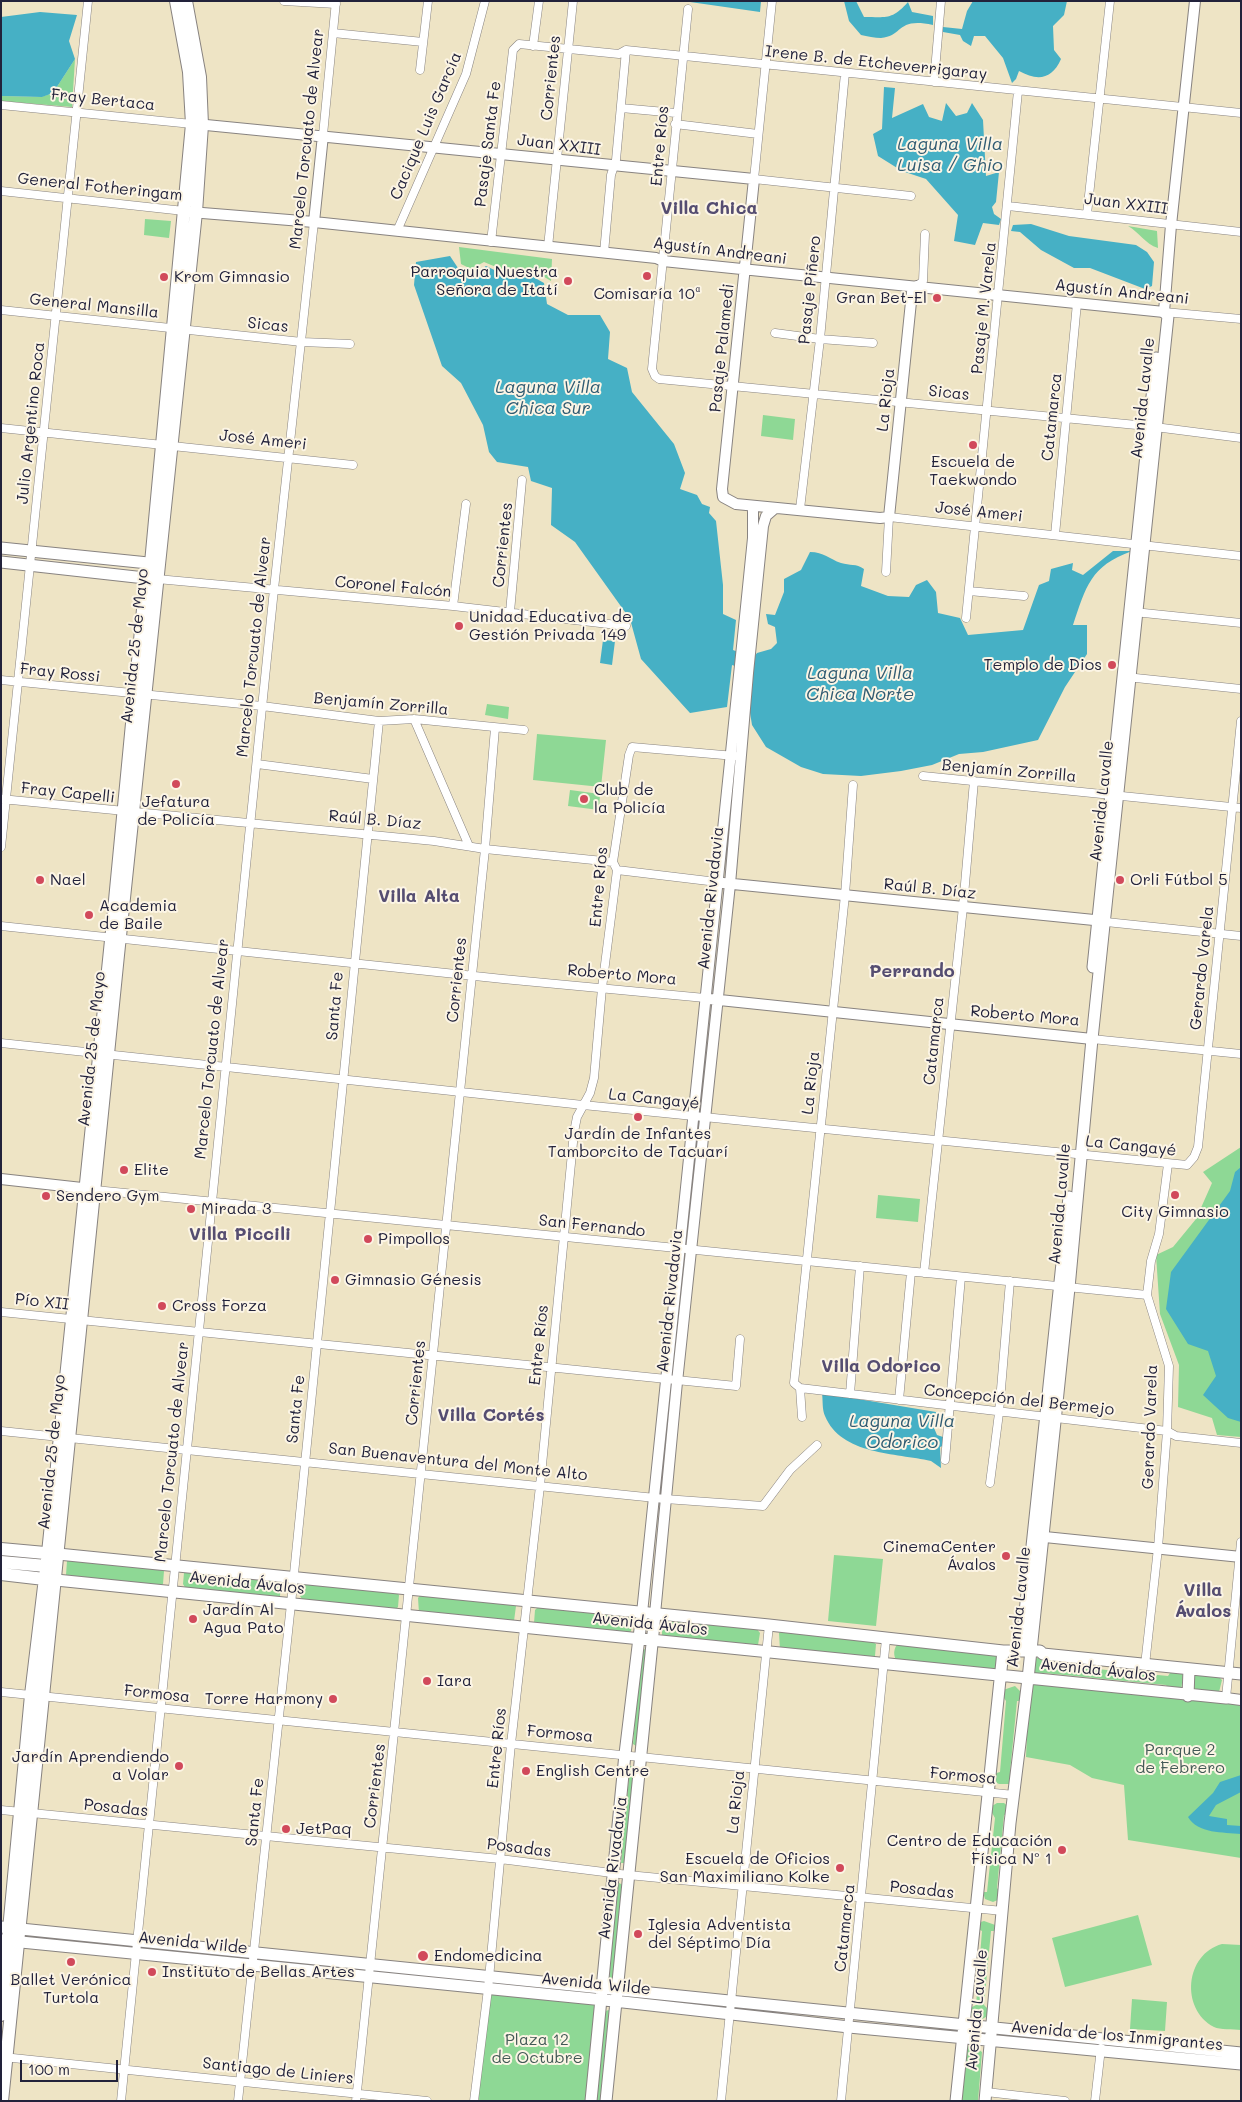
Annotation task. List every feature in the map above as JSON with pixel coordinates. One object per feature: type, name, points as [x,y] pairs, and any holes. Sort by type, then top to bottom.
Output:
[{"type":"main road","name":"Avenida 25 de Mayo","points":[[176,1],[197,124]]},
{"type":"main road","name":"Avenida 25 de Mayo","points":[[1,2015],[27,1813],[37,1695],[190,212],[200,77],[186,1]]},
{"type":"main road","name":"Avenida Lavalle","points":[[985,2097],[1014,1794],[1028,1679],[1026,1651],[1065,1286],[1077,1154],[1152,427],[1168,316],[1164,312]]},
{"type":"main road","points":[[1,548],[155,564]]},
{"type":"main road","points":[[102,573],[103,558]]},
{"type":"main road","points":[[124,575],[125,560]]},
{"type":"main road","points":[[1,562],[152,578]]},
{"type":"main road","points":[[1,1549],[51,1567]]},
{"type":"main road","points":[[1,1562],[51,1567]]},
{"type":"main road","name":"Avenida Ávalos","points":[[51,1567],[176,1566],[769,1625],[1003,1651],[1040,1651],[1043,1654],[1241,1674]]},
{"type":"main road","points":[[1,1574],[51,1567]]},
{"type":"main road","name":"Avenida Ávalos","points":[[51,1567],[173,1591],[1000,1677],[1188,1696],[1226,1698]]},
{"type":"main road","name":"Avenida Rivadavia","points":[[606,2101],[615,1874],[642,1613]]},
{"type":"main road","name":"Avenida Rivadavia","points":[[592,2101],[628,1875],[642,1756],[655,1614]]},
{"type":"main road","name":"Avenida Lavalle","points":[[956,2101],[1003,1651]]},
{"type":"main road","points":[[1188,1669],[1188,1696]]},
{"type":"main road","name":"Avenida 25 de Mayo","points":[[2,2101],[10,1934]]},
{"type":"main road","name":"Avenida Wilde","points":[[10,1934],[253,1960],[369,1978],[489,1984],[609,1995],[733,2002],[963,2038],[990,2040]]},
{"type":"main road","name":"Avenida Wilde","points":[[253,1960],[371,1964],[489,1984]]},
{"type":"main road","name":"Avenida Wilde","points":[[609,1995],[731,2015],[965,2025],[991,2028]]},
{"type":"main road","name":"Avenida de los Inmigrantes","points":[[991,2028],[1241,2064]]},
{"type":"main road","name":"Avenida de los Inmigrantes","points":[[990,2040],[1241,2053]]},
{"type":"street","name":"Julio Argentino Roca","points":[[1,847],[4,800],[88,1]]},
{"type":"street","points":[[284,1],[336,3]]},
{"type":"street","points":[[420,70],[428,1]]},
{"type":"street","name":"Cacique Luis García","points":[[397,231],[466,74],[485,1]]},
{"type":"street","points":[[533,46],[539,1]]},
{"type":"street","name":"Corrientes","points":[[548,247],[573,1]]},
{"type":"street","name":"Pasaje Palamedi","points":[[722,489],[772,1]]},
{"type":"street","points":[[934,82],[941,1]]},
{"type":"street","points":[[1087,214],[1110,1]]},
{"type":"street","name":"Avenida Lavalle","points":[[1164,312],[1171,225],[1195,1]]},
{"type":"street","name":"Marcelo Torcuato de Alvear","points":[[120,2101],[188,1450],[274,589],[302,342],[336,3]]},
{"type":"street","name":"Entre Ríos","points":[[655,376],[652,369],[676,113],[688,9]]},
{"type":"street","points":[[333,33],[424,42]]},
{"type":"street","name":"Irene B. de Etcheverrigaray","points":[[513,50],[519,44],[618,54],[626,50],[1241,113]]},
{"type":"street","name":"Pasaje Santa Fe","points":[[491,242],[513,50]]},
{"type":"street","points":[[604,253],[626,50]]},
{"type":"street","name":"Pasaje Piñero","points":[[800,509],[820,340],[845,73]]},
{"type":"street","name":"Pasaje M. Varela","points":[[966,618],[974,526],[988,411],[1018,91]]},
{"type":"street","name":"Fray Bertaca","points":[[1,105],[197,124]]},
{"type":"street","points":[[621,108],[676,113]]},
{"type":"street","name":"Juan XXIII","points":[[197,124],[433,146],[614,167],[754,179],[911,196]]},
{"type":"street","points":[[675,124],[758,134]]},
{"type":"street","name":"General Fotheringam","points":[[1,191],[190,212]]},
{"type":"street","name":"Juan XXIII","points":[[1008,206],[1241,232]]},
{"type":"street","name":"Agustín Andreani","points":[[190,212],[314,222],[656,258],[663,261],[1241,319]]},
{"type":"street","name":"La Rioja","points":[[886,572],[889,516],[912,292],[923,280],[926,234]]},
{"type":"street","name":"Catamarca","points":[[1054,535],[1078,303]]},
{"type":"street","name":"General Mansilla","points":[[1,310],[178,329]]},
{"type":"street","name":"Sicas","points":[[178,329],[302,342],[350,344]]},
{"type":"street","points":[[775,333],[820,340],[874,343]]},
{"type":"street","name":"Sicas","points":[[655,376],[659,379],[1065,418],[1241,438]]},
{"type":"street","name":"José Ameri","points":[[1,428],[354,465]]},
{"type":"street","name":"Corrientes","points":[[510,612],[522,480]]},
{"type":"street","name":"José Ameri","points":[[722,489],[723,497],[729,501],[753,507],[800,509],[880,518],[889,516],[1241,556]]},
{"type":"street","points":[[453,606],[466,504]]},
{"type":"street","name":"Avenida Rivadavia","points":[[747,649],[753,507]]},
{"type":"street","name":"Avenida Rivadavia","points":[[642,1613],[654,1498],[692,1250],[730,884],[736,757],[743,672],[763,526],[766,516],[774,509]]},
{"type":"street","name":"Coronel Falcón","points":[[152,578],[453,606],[626,626]]},
{"type":"street","points":[[969,592],[1024,596]]},
{"type":"street","points":[[1133,612],[1241,623]]},
{"type":"street","points":[[1127,677],[1241,689]]},
{"type":"street","name":"Fray Rossi","points":[[1,680],[141,695]]},
{"type":"street","name":"Benjamín Zorrilla","points":[[141,695],[262,706],[379,720],[414,719],[524,730]]},
{"type":"street","points":[[414,719],[469,846]]},
{"type":"street","name":"Santa Fe","points":[[238,2101],[291,1604],[353,964],[379,720]]},
{"type":"street","name":"Gerardo Varela","points":[[1194,1158],[1198,1148],[1207,1051],[1237,807],[1241,721]]},
{"type":"street","name":"Corrientes","points":[[356,2097],[485,849],[495,728]]},
{"type":"street","name":"Entre Ríos","points":[[474,2101],[489,1984],[511,1744],[540,1486],[574,1132],[594,1078],[602,988],[617,870],[614,862],[632,747],[736,757]]},
{"type":"street","name":"Avenida Rivadavia","points":[[655,1614],[665,1499],[679,1248],[718,882],[736,757]]},
{"type":"street","points":[[257,764],[372,778]]},
{"type":"street","name":"Benjamín Zorrilla","points":[[923,776],[1237,807]]},
{"type":"street","name":"Catamarca","points":[[924,1273],[949,1024],[963,907],[974,781]]},
{"type":"street","name":"La Rioja","points":[[802,1417],[797,1386],[807,1261],[845,895],[853,785]]},
{"type":"street","name":"Fray Capelli","points":[[4,800],[128,812]]},
{"type":"street","name":"Raúl B. Díaz","points":[[128,812],[368,835],[614,862]]},
{"type":"street","name":"Raúl B. Díaz","points":[[617,870],[730,884],[1241,936]]},
{"type":"street","name":"Roberto Mora","points":[[1,926],[353,964],[705,998],[1241,1054]]},
{"type":"street","name":"La Cangayé","points":[[1,1043],[225,1069],[1168,1164],[1186,1165],[1194,1158]]},
{"type":"street","name":"Gerardo Varela","points":[[1145,1665],[1158,1548],[1167,1431],[1169,1366],[1147,1295],[1151,1261],[1159,1234],[1168,1164]]},
{"type":"street","points":[[1,1179],[90,1189]]},
{"type":"street","name":"San Fernando","points":[[90,1189],[1147,1295]]},
{"type":"street","points":[[850,1394],[860,1266]]},
{"type":"street","points":[[899,1400],[911,1272]]},
{"type":"street","points":[[945,1460],[948,1407],[961,1276]]},
{"type":"street","points":[[990,1483],[999,1413],[1010,1282]]},
{"type":"street","name":"Pío XII","points":[[1,1312],[76,1320]]},
{"type":"street","points":[[76,1320],[433,1355],[672,1382],[736,1386],[740,1339]]},
{"type":"street","name":"Concepción del Bermejo","points":[[797,1386],[948,1407],[1167,1431],[1176,1436],[1241,1443]]},
{"type":"street","name":"San Buenaventura del Monte Alto","points":[[1,1431],[654,1498],[762,1506],[790,1470],[817,1445]]},
{"type":"street","points":[[1038,1537],[1240,1557]]},
{"type":"street","points":[[1226,1698],[1241,1542]]},
{"type":"street","name":"La Rioja","points":[[721,2101],[733,2002],[769,1625]]},
{"type":"street","name":"Catamarca","points":[[841,2101],[886,1639]]},
{"type":"street","name":"Formosa","points":[[1,1692],[1014,1794]]},
{"type":"street","name":"Avenida Ávalos","points":[[1226,1698],[1241,1700]]},
{"type":"street","name":"Posadas","points":[[1,1810],[382,1849],[500,1859],[615,1874],[1003,1911]]},
{"type":"street","points":[[1095,2101],[1101,2045]]},
{"type":"street","name":"Santiago de Liniers","points":[[4,2057],[240,2080],[356,2097],[427,2101]]},
{"type":"street","points":[[985,2097],[1065,2101]]},
{"type":"green space","points":[[75,59],[72,107],[1,101],[1,96],[41,97],[53,93]]},
{"type":"green space","points":[[145,219],[171,221],[169,238],[144,235]]},
{"type":"green space","points":[[1128,226],[1157,231],[1158,248],[1149,244]]},
{"type":"green space","points":[[459,247],[552,259],[551,281],[531,269],[508,272],[484,262],[471,269],[461,264]]},
{"type":"green space","points":[[763,415],[795,419],[793,440],[761,436]]},
{"type":"green space","points":[[487,704],[509,707],[508,719],[485,715]]},
{"type":"green space","points":[[537,734],[606,740],[601,787],[533,780]]},
{"type":"green space","points":[[570,790],[600,794],[599,810],[568,806]]},
{"type":"green space","points":[[1241,1147],[1241,1437],[1217,1435],[1212,1418],[1178,1407],[1179,1365],[1160,1314],[1156,1255],[1173,1247],[1196,1219],[1212,1183],[1203,1172]]},
{"type":"green space","points":[[878,1195],[920,1199],[918,1222],[876,1218]]},
{"type":"green space","points":[[834,1555],[883,1559],[876,1626],[828,1621]]},
{"type":"green space","points":[[71,1559],[161,1567],[164,1571],[163,1584],[159,1587],[69,1578],[66,1575],[67,1561]]},
{"type":"green space","points":[[187,1570],[277,1579],[281,1582],[280,1596],[275,1600],[186,1589],[183,1584],[184,1573]]},
{"type":"green space","points":[[305,1581],[395,1591],[399,1595],[398,1607],[394,1611],[304,1602],[300,1596],[301,1585]]},
{"type":"green space","points":[[421,1594],[512,1604],[516,1606],[514,1621],[419,1613],[418,1598]]},
{"type":"green space","points":[[539,1606],[630,1615],[633,1619],[631,1631],[628,1635],[534,1623],[535,1610]]},
{"type":"green space","points":[[666,1619],[756,1628],[760,1633],[758,1645],[754,1648],[666,1639],[662,1635],[662,1622]]},
{"type":"green space","points":[[784,1630],[871,1641],[876,1644],[875,1656],[871,1660],[780,1650],[779,1633]]},
{"type":"green space","points":[[899,1642],[995,1654],[998,1657],[995,1671],[897,1662],[894,1652]]},
{"type":"green space","points":[[646,1650],[636,1746],[633,1744],[641,1651]]},
{"type":"green space","points":[[1039,1657],[1046,1664],[1168,1676],[1172,1670],[1179,1671],[1183,1675],[1181,1691],[1170,1691],[1166,1685],[1044,1673],[1040,1678],[1033,1677],[1035,1659]]},
{"type":"green space","points":[[1196,1675],[1219,1677],[1222,1680],[1219,1692],[1195,1690],[1191,1686],[1191,1680]]},
{"type":"green space","name":"Parque 2 de Febrero","points":[[1034,1682],[1241,1703],[1241,1858],[1128,1840],[1124,1785],[1092,1778],[1070,1765],[1026,1757],[1029,1684]]},
{"type":"green space","points":[[1015,1686],[1022,1693],[1021,1701],[1017,1701],[1010,1772],[1014,1776],[1009,1784],[999,1784],[993,1781],[993,1774],[1000,1772],[1006,1701],[1002,1695],[1003,1690]]},
{"type":"green space","points":[[630,1766],[635,1767],[624,1863],[621,1863]]},
{"type":"green space","points":[[997,1803],[1004,1803],[1010,1808],[1009,1814],[1004,1815],[997,1888],[1001,1893],[1000,1899],[993,1902],[985,1899],[983,1892],[987,1892],[995,1818],[991,1811],[992,1806]]},
{"type":"green space","points":[[617,1884],[623,1885],[613,1980],[609,1980]]},
{"type":"green space","points":[[1138,1915],[1152,1965],[1065,1987],[1052,1938]]},
{"type":"green space","points":[[984,1921],[998,1926],[997,1931],[991,1931],[984,2005],[989,2010],[988,2016],[982,2019],[970,2015],[970,2008],[976,2005],[982,1931],[976,1928],[977,1923]]},
{"type":"green space","points":[[1222,1944],[1241,1945],[1241,2030],[1214,2027],[1203,2019],[1196,2008],[1192,1995],[1191,1983],[1194,1970],[1200,1959],[1210,1950]]},
{"type":"green space","name":"Plaza 12 de Octubre","points":[[494,1992],[596,2003],[589,2101],[480,2101],[478,2098],[491,1995]]},
{"type":"green space","points":[[1132,1999],[1167,2002],[1165,2031],[1130,2029]]},
{"type":"green space","points":[[609,2010],[600,2101],[596,2101],[605,2011]]},
{"type":"green space","points":[[972,2045],[982,2052],[978,2101],[958,2101],[967,2047]]},
{"type":"water","points":[[683,1],[761,1],[760,12]]},
{"type":"water","points":[[844,1],[856,1],[864,17],[893,15],[908,2],[912,12],[933,16],[933,25],[912,23],[888,37],[881,38],[861,35],[849,21]]},
{"type":"water","points":[[973,1],[1067,1],[1064,15],[1053,26],[1054,50],[1061,59],[1053,71],[1049,75],[1038,77],[1019,71],[1012,83],[1003,58],[985,36],[974,36],[971,46],[963,41],[960,35],[943,32],[943,27],[962,29],[967,11]]},
{"type":"water","points":[[40,12],[77,15],[69,41],[75,59],[53,93],[42,97],[1,96],[1,17]]},
{"type":"water","name":"Laguna Villa Luisa / Ghio","points":[[884,87],[895,88],[892,118],[923,104],[929,117],[942,121],[946,103],[956,116],[967,113],[972,103],[983,120],[986,176],[999,172],[996,202],[992,207],[994,214],[1001,219],[999,225],[983,223],[975,245],[954,241],[958,215],[926,179],[902,171],[878,156],[873,134],[882,129]]},
{"type":"water","points":[[1031,224],[1069,236],[1136,245],[1147,252],[1154,262],[1152,286],[1145,289],[1090,268],[1074,268],[1041,250],[1020,232],[1011,231],[1013,225]]},
{"type":"water","points":[[450,256],[458,268],[473,275],[486,266],[509,277],[528,274],[544,283],[547,304],[568,315],[600,315],[610,332],[608,359],[627,368],[632,392],[674,444],[685,473],[680,489],[697,495],[702,504],[710,507],[709,513],[716,521],[723,585],[723,614],[736,620],[733,650],[753,658],[757,653],[771,649],[777,643],[775,627],[768,624],[766,614],[775,615],[784,592],[784,579],[801,570],[810,552],[823,554],[841,563],[861,567],[864,569],[861,586],[888,596],[909,597],[916,585],[927,580],[936,592],[938,613],[960,618],[968,635],[1023,630],[1039,585],[1049,581],[1051,569],[1073,563],[1072,570],[1083,575],[1113,551],[1132,551],[1118,557],[1098,571],[1086,589],[1073,625],[1087,625],[1087,654],[1065,687],[1038,740],[983,752],[959,754],[932,765],[901,771],[861,776],[823,774],[801,767],[766,747],[752,725],[748,700],[752,672],[732,665],[727,707],[690,713],[641,659],[630,619],[575,542],[551,525],[552,488],[531,481],[528,467],[497,462],[489,452],[483,425],[461,383],[442,366],[414,285],[416,262]]},
{"type":"water","points":[[603,640],[615,641],[612,665],[600,663]]},
{"type":"water","points":[[1241,1167],[1241,1422],[1228,1418],[1203,1395],[1216,1376],[1208,1351],[1188,1344],[1166,1309],[1171,1272],[1230,1191],[1235,1172]]},
{"type":"water","name":"Laguna Villa Odorico","points":[[822,1393],[936,1412],[934,1428],[937,1435],[946,1438],[945,1445],[940,1447],[941,1468],[931,1461],[886,1454],[856,1445],[843,1438],[833,1429],[825,1416]]},
{"type":"water","points":[[1241,1775],[1241,1792],[1216,1805],[1209,1816],[1227,1819],[1227,1825],[1241,1826],[1241,1834],[1212,1831],[1192,1823],[1188,1817],[1213,1793],[1220,1782]]},
{"type":"place","name":"Comisaría 10ª","points":[[647,276]]},
{"type":"place","name":"Krom Gimnasio","points":[[164,277]]},
{"type":"place","name":"Parroquia Nuestra Señora de Itatí","points":[[568,281]]},
{"type":"place","name":"Gran Bet-El","points":[[937,298]]},
{"type":"place","name":"Escuela de Taekwondo","points":[[973,445]]},
{"type":"place","name":"Unidad Educativa de Gestión Privada 149","points":[[459,626]]},
{"type":"place","name":"Templo de Dios","points":[[1112,665]]},
{"type":"place","name":"Jefatura de Policía","points":[[176,784]]},
{"type":"place","name":"Club de la Policía","points":[[584,799]]},
{"type":"place","name":"Nael","points":[[40,880]]},
{"type":"place","name":"Orli Fútbol 5","points":[[1120,880]]},
{"type":"place","name":"Academia de Baile","points":[[89,915]]},
{"type":"place","name":"Jardín de Infantes Tamborcito de Tacuarí","points":[[638,1117]]},
{"type":"place","name":"Elite","points":[[124,1170]]},
{"type":"place","name":"City Gimnasio","points":[[1175,1195]]},
{"type":"place","name":"Sendero Gym","points":[[46,1196]]},
{"type":"place","name":"Mirada 3","points":[[191,1209]]},
{"type":"place","name":"Pimpollos","points":[[368,1239]]},
{"type":"place","name":"Gimnasio Génesis","points":[[335,1280]]},
{"type":"place","name":"Cross Forza","points":[[162,1306]]},
{"type":"place","name":"CinemaCenter Ávalos","points":[[1006,1556]]},
{"type":"place","name":"Jardín Al Agua Pato","points":[[193,1619]]},
{"type":"place","name":"Iara","points":[[427,1681]]},
{"type":"place","name":"Torre Harmony","points":[[333,1699]]},
{"type":"place","name":"Jardín Aprendiendo a Volar","points":[[179,1766]]},
{"type":"place","name":"English Centre","points":[[526,1771]]},
{"type":"place","name":"JetPaq","points":[[286,1829]]},
{"type":"place","name":"Centro de Educación Física Nº 1","points":[[1062,1850]]},
{"type":"place","name":"Escuela de Oficios San Maximiliano Kolke","points":[[840,1868]]},
{"type":"place","name":"Iglesia Adventista del Séptimo Día","points":[[638,1934]]},
{"type":"place","name":"Endomedicina","points":[[423,1956]]},
{"type":"place","name":"Ballet Verónica Turtola","points":[[71,1962]]},
{"type":"place","name":"Instituto de Bellas Artes","points":[[152,1972]]},
{"type":"district","name":"Villa Chica","points":[[709,208]]},
{"type":"district","name":"Villa Alta","points":[[419,896]]},
{"type":"district","name":"Perrando","points":[[912,971]]},
{"type":"district","name":"Villa Piccili","points":[[240,1234]]},
{"type":"district","name":"Villa Odorico","points":[[881,1366]]},
{"type":"district","name":"Villa Cortés","points":[[491,1415]]},
{"type":"district","name":"Villa Ávalos","points":[[1203,1600]]},
{"type":"water label","name":"Laguna Villa Chica Sur","points":[[548,397]]},
{"type":"water label","name":"Laguna Villa Chica Norte","points":[[860,683]]}]
